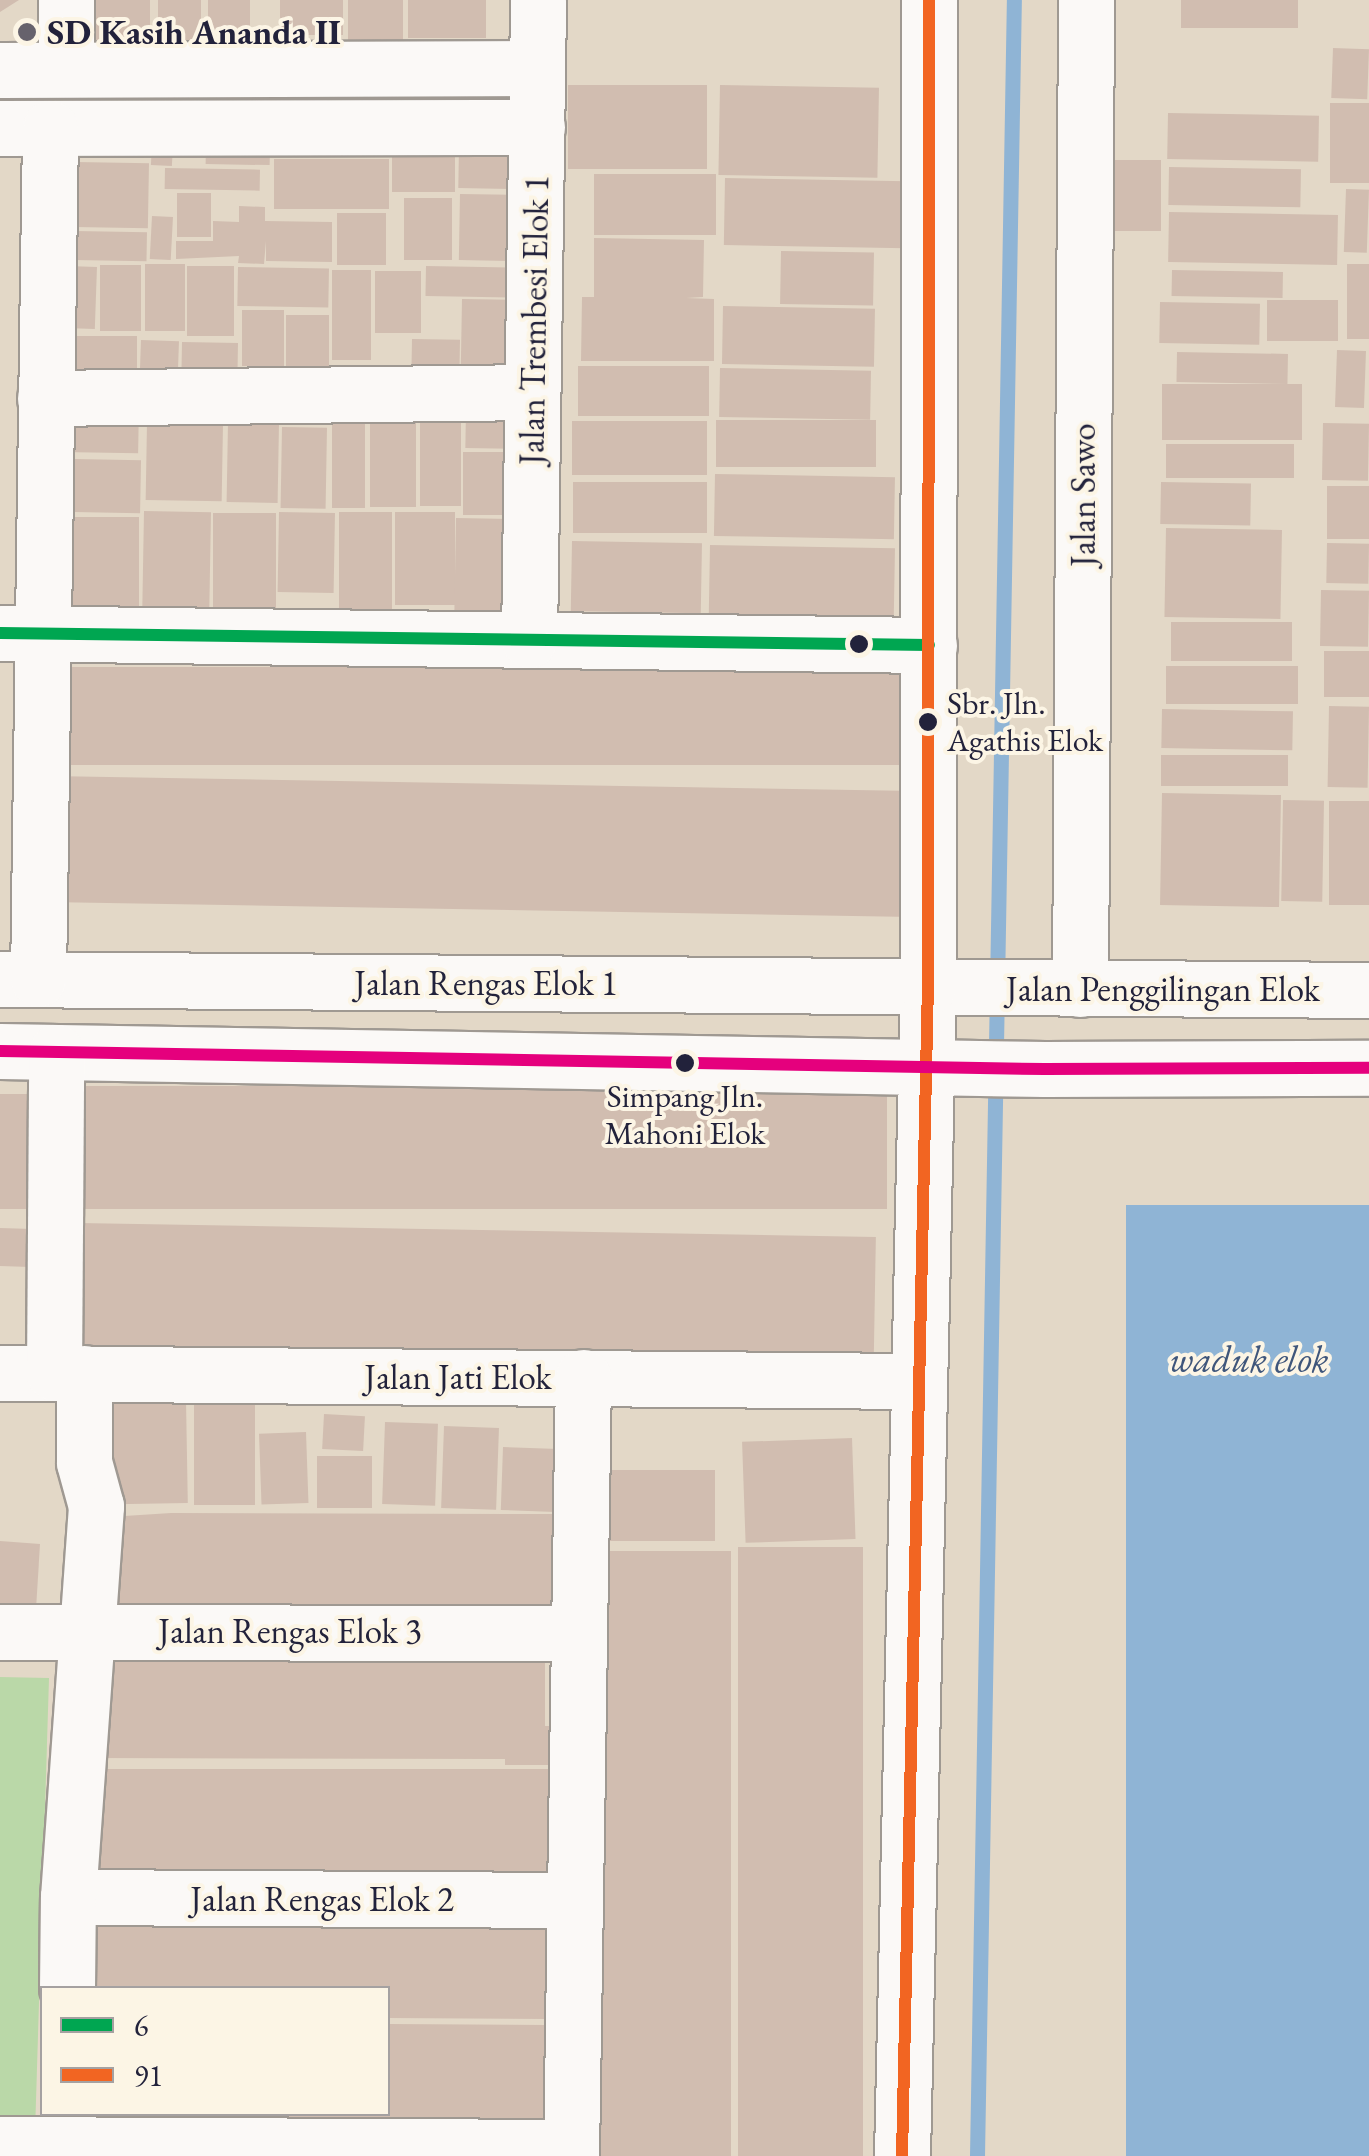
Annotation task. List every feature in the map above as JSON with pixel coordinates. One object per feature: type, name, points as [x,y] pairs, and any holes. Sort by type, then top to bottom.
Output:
[{"type":"street","points":[[66,0],[66,69]]},
{"type":"street","name":"Jalan Trembesi Elok 1","points":[[529,640],[538,0]]},
{"type":"street","points":[[902,2156],[916,1380],[942,987],[929,645],[929,0]]},
{"type":"street","name":"Jalan Sawo","points":[[1061,989],[1086,0]]},
{"type":"street","points":[[0,70],[538,68]]},
{"type":"street","points":[[67,1986],[68,1897],[96,1506],[84,1462],[69,1373],[24,1052],[18,979],[22,633],[46,398],[25,128],[537,127]]},
{"type":"street","points":[[46,398],[532,392]]},
{"type":"street","points":[[22,633],[929,645]]},
{"type":"street","name":"Jalan Rengas Elok 1","points":[[18,979],[942,987]]},
{"type":"street","name":"Jalan Penggilingan Elok","points":[[942,987],[1369,990]]},
{"type":"street","points":[[24,1052],[1044,1069],[1369,1068]]},
{"type":"street","name":"Jalan Jati Elok","points":[[0,1372],[916,1380]]},
{"type":"street","points":[[1,2148],[66,2129],[571,2151],[584,1377]]},
{"type":"street","name":"Jalan Rengas Elok 3","points":[[0,1632],[579,1632]]},
{"type":"street","name":"Jalan Rengas Elok 2","points":[[68,1897],[575,1900]]},
{"type":"green space","points":[[0,1677],[49,1678],[35,2133],[0,2134]]},
{"type":"water","name":"waduk elok","points":[[1126,1205],[1369,1205],[1369,2156],[1126,2156]]},
{"type":"building","points":[[0,0],[19,0],[0,12]]},
{"type":"building","points":[[86,0],[150,0],[150,49],[86,49]]},
{"type":"building","points":[[158,0],[201,0],[201,40],[158,40]]},
{"type":"building","points":[[208,0],[250,0],[250,31],[208,31]]},
{"type":"building","points":[[280,0],[343,0],[343,35],[280,35]]},
{"type":"building","points":[[348,0],[403,0],[403,53],[348,53]]},
{"type":"building","points":[[408,0],[486,0],[486,38],[408,38]]},
{"type":"building","points":[[1181,0],[1298,0],[1298,28],[1181,28]]},
{"type":"building","points":[[1333,48],[1369,49],[1367,99],[1331,98]]},
{"type":"building","points":[[568,85],[707,85],[707,169],[568,169]]},
{"type":"building","points":[[720,85],[879,88],[877,178],[718,175]]},
{"type":"building","points":[[1330,103],[1369,103],[1369,183],[1330,183]]},
{"type":"building","points":[[1168,113],[1319,116],[1318,162],[1167,159]]},
{"type":"building","points":[[206,143],[270,144],[270,165],[206,164]]},
{"type":"building","points":[[152,144],[173,145],[172,166],[151,165]]},
{"type":"building","points":[[459,147],[530,148],[529,189],[458,188]]},
{"type":"building","points":[[392,154],[455,154],[455,192],[392,192]]},
{"type":"building","points":[[274,159],[389,159],[389,209],[274,209]]},
{"type":"building","points":[[1106,160],[1161,160],[1161,231],[1106,231]]},
{"type":"building","points":[[76,162],[149,163],[148,228],[75,227]]},
{"type":"building","points":[[1169,167],[1301,169],[1300,207],[1168,205]]},
{"type":"building","points":[[165,168],[260,170],[260,191],[165,189]]},
{"type":"building","points":[[594,174],[716,174],[716,235],[594,235]]},
{"type":"building","points":[[725,178],[907,181],[906,248],[724,245]]},
{"type":"building","points":[[1346,189],[1369,190],[1367,253],[1344,252]]},
{"type":"building","points":[[177,193],[211,193],[211,237],[177,237]]},
{"type":"building","points":[[460,194],[524,195],[523,261],[459,260]]},
{"type":"building","points":[[404,198],[452,198],[452,260],[404,260]]},
{"type":"building","points":[[239,206],[265,207],[265,221],[332,222],[332,262],[266,261],[266,241],[264,264],[238,263],[239,256],[176,259],[176,241],[213,241],[213,221],[239,222]]},
{"type":"building","points":[[1169,212],[1338,215],[1337,265],[1168,262]]},
{"type":"building","points":[[337,213],[386,213],[386,265],[337,265]]},
{"type":"building","points":[[152,216],[173,217],[171,260],[150,259]]},
{"type":"building","points":[[75,231],[147,232],[146,261],[74,260]]},
{"type":"building","points":[[594,238],[704,240],[703,297],[686,298],[714,299],[714,361],[581,361],[582,297],[594,297]]},
{"type":"building","points":[[781,251],[874,253],[873,306],[780,304]]},
{"type":"building","points":[[145,264],[185,264],[185,331],[145,331]]},
{"type":"building","points":[[1347,264],[1369,264],[1369,339],[1347,339]]},
{"type":"building","points":[[100,265],[141,265],[141,331],[100,331]]},
{"type":"building","points":[[67,266],[97,267],[95,329],[65,328]]},
{"type":"building","points":[[187,266],[234,266],[234,336],[187,336]]},
{"type":"building","points":[[426,266],[523,268],[522,298],[425,296]]},
{"type":"building","points":[[238,267],[329,269],[328,308],[237,306]]},
{"type":"building","points":[[332,270],[371,270],[371,360],[332,360]]},
{"type":"building","points":[[1172,270],[1283,272],[1283,298],[1172,296]]},
{"type":"building","points":[[375,271],[421,271],[421,333],[375,333]]},
{"type":"building","points":[[462,299],[515,300],[514,373],[461,372]]},
{"type":"building","points":[[1267,300],[1338,300],[1338,341],[1267,341]]},
{"type":"building","points":[[1160,302],[1260,304],[1259,345],[1159,343]]},
{"type":"building","points":[[723,306],[875,309],[874,367],[722,364]]},
{"type":"building","points":[[242,310],[284,310],[284,366],[242,366]]},
{"type":"building","points":[[286,315],[329,315],[329,381],[286,381]]},
{"type":"building","points":[[67,336],[137,336],[137,387],[67,387]]},
{"type":"building","points":[[412,339],[460,340],[459,377],[411,376]]},
{"type":"building","points":[[141,340],[179,341],[177,386],[139,385]]},
{"type":"building","points":[[182,342],[238,343],[237,387],[181,386]]},
{"type":"building","points":[[1337,350],[1366,351],[1364,408],[1335,407]]},
{"type":"building","points":[[1177,352],[1288,354],[1287,384],[1176,382]]},
{"type":"building","points":[[578,366],[709,366],[709,416],[578,416]]},
{"type":"building","points":[[720,368],[871,371],[870,420],[719,417]]},
{"type":"building","points":[[1162,384],[1302,384],[1302,440],[1162,440]]},
{"type":"building","points":[[370,401],[416,401],[416,507],[370,507]]},
{"type":"building","points":[[62,402],[139,403],[138,453],[61,452]]},
{"type":"building","points":[[420,406],[461,406],[461,506],[420,506]]},
{"type":"building","points":[[466,410],[527,411],[526,449],[465,448]]},
{"type":"building","points":[[332,416],[365,416],[365,508],[332,508]]},
{"type":"building","points":[[716,420],[876,420],[876,467],[716,467]]},
{"type":"building","points":[[572,421],[707,421],[707,475],[572,475]]},
{"type":"building","points":[[228,422],[279,423],[278,503],[227,502]]},
{"type":"building","points":[[147,423],[223,424],[222,501],[146,500]]},
{"type":"building","points":[[1323,423],[1369,424],[1368,481],[1322,480]]},
{"type":"building","points":[[282,427],[327,428],[326,509],[281,508]]},
{"type":"building","points":[[1166,444],[1294,444],[1294,478],[1166,478]]},
{"type":"building","points":[[463,452],[525,452],[525,515],[463,515]]},
{"type":"building","points":[[75,459],[141,460],[140,513],[74,512]]},
{"type":"building","points":[[715,474],[895,477],[894,539],[714,536]]},
{"type":"building","points":[[573,482],[707,482],[707,533],[573,533]]},
{"type":"building","points":[[1161,482],[1251,484],[1250,526],[1160,524]]},
{"type":"building","points":[[1327,486],[1369,486],[1369,539],[1327,539]]},
{"type":"building","points":[[144,511],[211,512],[209,624],[142,623]]},
{"type":"building","points":[[279,512],[335,513],[334,593],[278,592]]},
{"type":"building","points":[[339,512],[392,512],[392,632],[339,632]]},
{"type":"building","points":[[395,512],[455,512],[455,605],[395,605]]},
{"type":"building","points":[[213,513],[276,513],[276,628],[213,628]]},
{"type":"building","points":[[60,517],[139,517],[139,628],[60,628]]},
{"type":"building","points":[[456,518],[522,519],[520,628],[454,627]]},
{"type":"building","points":[[1166,528],[1282,530],[1280,619],[1164,617]]},
{"type":"building","points":[[572,541],[702,543],[701,613],[571,611]]},
{"type":"building","points":[[1327,543],[1369,544],[1368,584],[1326,583]]},
{"type":"building","points":[[710,545],[895,548],[893,639],[708,636]]},
{"type":"building","points":[[1321,590],[1369,591],[1368,647],[1320,646]]},
{"type":"building","points":[[1171,622],[1292,622],[1292,661],[1171,661]]},
{"type":"building","points":[[1324,651],[1369,651],[1369,697],[1324,697]]},
{"type":"building","points":[[1166,666],[1298,666],[1298,704],[1166,704]]},
{"type":"building","points":[[43,667],[899,667],[899,765],[43,765]]},
{"type":"building","points":[[1329,706],[1369,707],[1368,788],[1328,787]]},
{"type":"building","points":[[1162,709],[1293,711],[1292,750],[1161,748]]},
{"type":"building","points":[[1161,755],[1288,755],[1288,786],[1161,786]]},
{"type":"building","points":[[50,776],[916,791],[914,917],[48,902]]},
{"type":"building","points":[[1162,793],[1281,795],[1279,907],[1160,905]]},
{"type":"building","points":[[1283,800],[1324,801],[1322,902],[1281,901]]},
{"type":"building","points":[[1329,801],[1369,801],[1369,905],[1329,905]]},
{"type":"building","points":[[77,1086],[887,1086],[887,1209],[77,1209]]},
{"type":"building","points":[[0,1094],[28,1094],[28,1209],[0,1209]]},
{"type":"building","points":[[78,1223],[876,1237],[874,1361],[76,1347]]},
{"type":"building","points":[[0,1228],[32,1229],[31,1267],[0,1266]]},
{"type":"building","points":[[186,1400],[188,1503],[100,1505],[98,1402]]},
{"type":"building","points":[[194,1401],[255,1401],[255,1505],[194,1505]]},
{"type":"building","points":[[324,1414],[365,1416],[363,1451],[322,1449]]},
{"type":"building","points":[[385,1422],[438,1424],[435,1506],[382,1504]]},
{"type":"building","points":[[444,1426],[499,1428],[496,1510],[441,1508]]},
{"type":"building","points":[[306,1432],[308,1503],[262,1505],[259,1434]]},
{"type":"building","points":[[852,1438],[856,1539],[746,1543],[742,1442]]},
{"type":"building","points":[[503,1447],[558,1449],[556,1512],[501,1510]]},
{"type":"building","points":[[317,1456],[372,1456],[372,1508],[317,1508]]},
{"type":"building","points":[[607,1470],[715,1470],[715,1541],[607,1541]]},
{"type":"building","points":[[171,1513],[556,1514],[556,1623],[111,1619],[109,1517]]},
{"type":"building","points":[[0,1541],[40,1544],[35,1626],[0,1623]]},
{"type":"building","points":[[738,1547],[863,1547],[863,2156],[738,2156]]},
{"type":"building","points":[[598,1551],[731,1551],[731,2156],[598,2156]]},
{"type":"building","points":[[90,1660],[545,1662],[545,1726],[570,1726],[570,1765],[505,1765],[505,1759],[90,1758]]},
{"type":"building","points":[[84,1769],[557,1769],[557,1890],[84,1890]]},
{"type":"building","points":[[81,1912],[548,1915],[547,2019],[390,2018],[390,1986],[81,1986]]},
{"type":"building","points":[[390,2024],[546,2025],[545,2142],[84,2140],[84,2116],[390,2116]]},
{"type":"waterway","points":[[977,2156],[1014,0]]},
{"type":"transit line","name":"91","points":[[902,2156],[928,987],[929,0]]},
{"type":"transit line","name":"6","points":[[0,633],[929,645]]},
{"type":"transit line","points":[[0,1051],[1045,1069],[1369,1068]]},
{"type":"place","name":"SD Kasih Ananda II","points":[[27,32]]},
{"type":"place","name":"Sbr. Jln. Agathis Elok","points":[[928,722]]},
{"type":"place","name":"Simpang Jln. Mahoni Elok","points":[[685,1063]]}]
